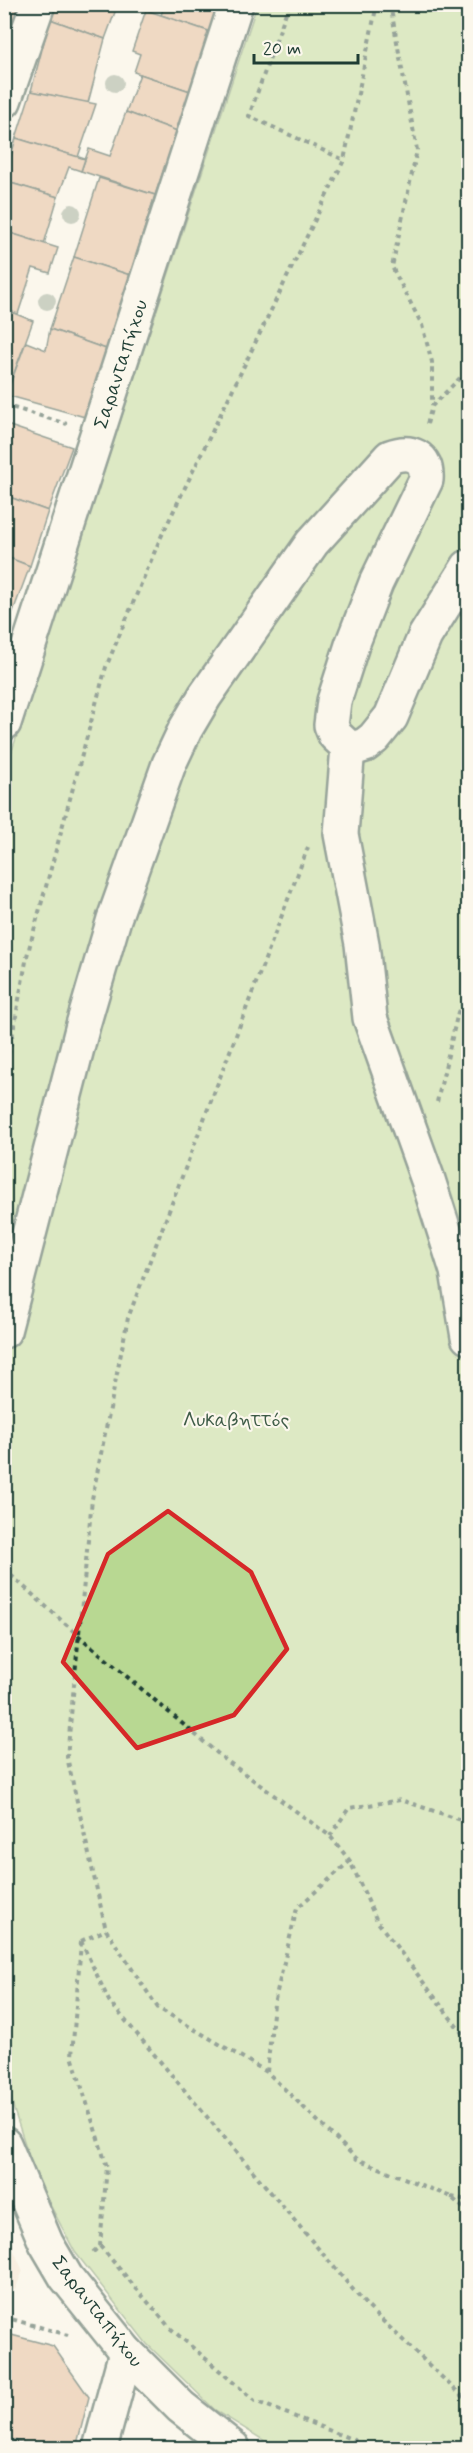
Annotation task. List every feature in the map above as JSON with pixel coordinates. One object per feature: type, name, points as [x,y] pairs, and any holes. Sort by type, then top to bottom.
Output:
[{"type":"street","points":[[4,101],[38,4]]},
{"type":"street","name":"Σαρανταπήχου","points":[[4,723],[236,4]]},
{"type":"street","points":[[4,1332],[83,1025],[114,919],[169,764],[205,696],[312,543],[390,457],[408,452],[417,456],[424,463],[427,471],[426,480],[376,583],[352,645],[334,701],[331,725],[335,735],[348,747],[355,748],[365,745],[374,738],[391,717],[419,648],[468,567]]},
{"type":"street","points":[[348,747],[341,834],[362,944],[370,1018],[419,1153],[458,1271],[468,1337]]},
{"type":"street","name":"Σαρανταπήχου","points":[[4,2144],[46,2243],[66,2277],[126,2352],[181,2407],[233,2448]]},
{"type":"street","points":[[100,2448],[126,2352]]},
{"type":"path","points":[[289,4],[249,116],[344,160]]},
{"type":"path","points":[[4,1081],[27,956],[106,667],[160,538],[344,160],[377,4]]},
{"type":"path","points":[[390,4],[417,150],[392,267],[422,325],[432,362],[432,406],[417,456]]},
{"type":"path","points":[[432,406],[468,370]]},
{"type":"path","points":[[4,405],[98,433]]},
{"type":"path","points":[[309,846],[128,1318],[92,1499],[67,1757],[106,1930],[158,2008],[267,2072],[357,2159],[451,2197],[468,2200]]},
{"type":"path","points":[[419,1153],[438,1098],[458,1012],[468,995]]},
{"type":"path","points":[[4,1569],[223,1758],[330,1836],[350,1861],[377,1921],[468,2041]]},
{"type":"path","points":[[330,1836],[349,1808],[401,1800],[461,1820],[468,1819]]},
{"type":"path","points":[[267,2072],[274,2004],[297,1908],[350,1861]]},
{"type":"path","points":[[81,1941],[106,1930]]},
{"type":"path","points":[[66,2277],[100,2246],[108,2167],[72,2056],[81,1941]]},
{"type":"path","points":[[81,1941],[109,2001],[116,2010],[366,2305],[468,2402]]},
{"type":"path","points":[[451,2197],[468,2212]]},
{"type":"path","points":[[100,2246],[170,2328],[255,2401],[374,2448]]},
{"type":"highlighted area","points":[[168,1511],[251,1572],[287,1649],[234,1715],[137,1748],[63,1662],[108,1554]]},
{"type":"shaded area","points":[[5,2230],[23,2271],[15,2290],[5,2286]]},
{"type":"green space","name":"Λυκαβηττός","points":[[257,5],[468,5],[468,2448],[276,2448],[215,2410],[147,2344],[75,2252],[36,2178],[14,2110],[4,2063],[4,775]]},
{"type":"building","points":[[4,4],[25,7],[12,47],[4,44]]},
{"type":"building","points":[[56,4],[118,4],[105,39],[50,19]]},
{"type":"building","points":[[165,4],[221,4],[211,32],[161,15]]},
{"type":"building","points":[[146,10],[211,32],[190,91],[134,72],[140,54],[132,51]]},
{"type":"building","points":[[50,19],[105,39],[88,103],[31,91]]},
{"type":"building","points":[[140,74],[190,91],[177,131],[126,112]]},
{"type":"building","points":[[31,91],[96,104],[78,157],[16,138]]},
{"type":"building","points":[[126,112],[177,131],[155,195],[81,171],[89,149],[110,156]]},
{"type":"building","points":[[16,138],[85,159],[81,171],[69,167],[58,197],[4,181]]},
{"type":"building","points":[[99,178],[155,195],[130,275],[74,257]]},
{"type":"building","points":[[4,181],[58,197],[44,244],[4,231]]},
{"type":"building","points":[[4,231],[58,248],[50,273],[33,268],[18,314],[4,309]]},
{"type":"building","points":[[74,257],[130,275],[106,349],[50,329]]},
{"type":"building","points":[[4,309],[33,321],[6,395],[4,395]]},
{"type":"building","points":[[50,329],[106,349],[85,417],[6,395],[26,342],[46,350]]},
{"type":"building","points":[[4,424],[72,447],[48,511],[4,495]]},
{"type":"building","points":[[4,495],[48,511],[30,566],[4,556]]},
{"type":"building","points":[[4,556],[30,566],[5,633],[4,633]]},
{"type":"building","points":[[4,2333],[53,2346],[89,2397],[76,2448],[39,2448],[4,2437]]},
{"type":"building","points":[[14,2441],[39,2448],[12,2448]]}]
